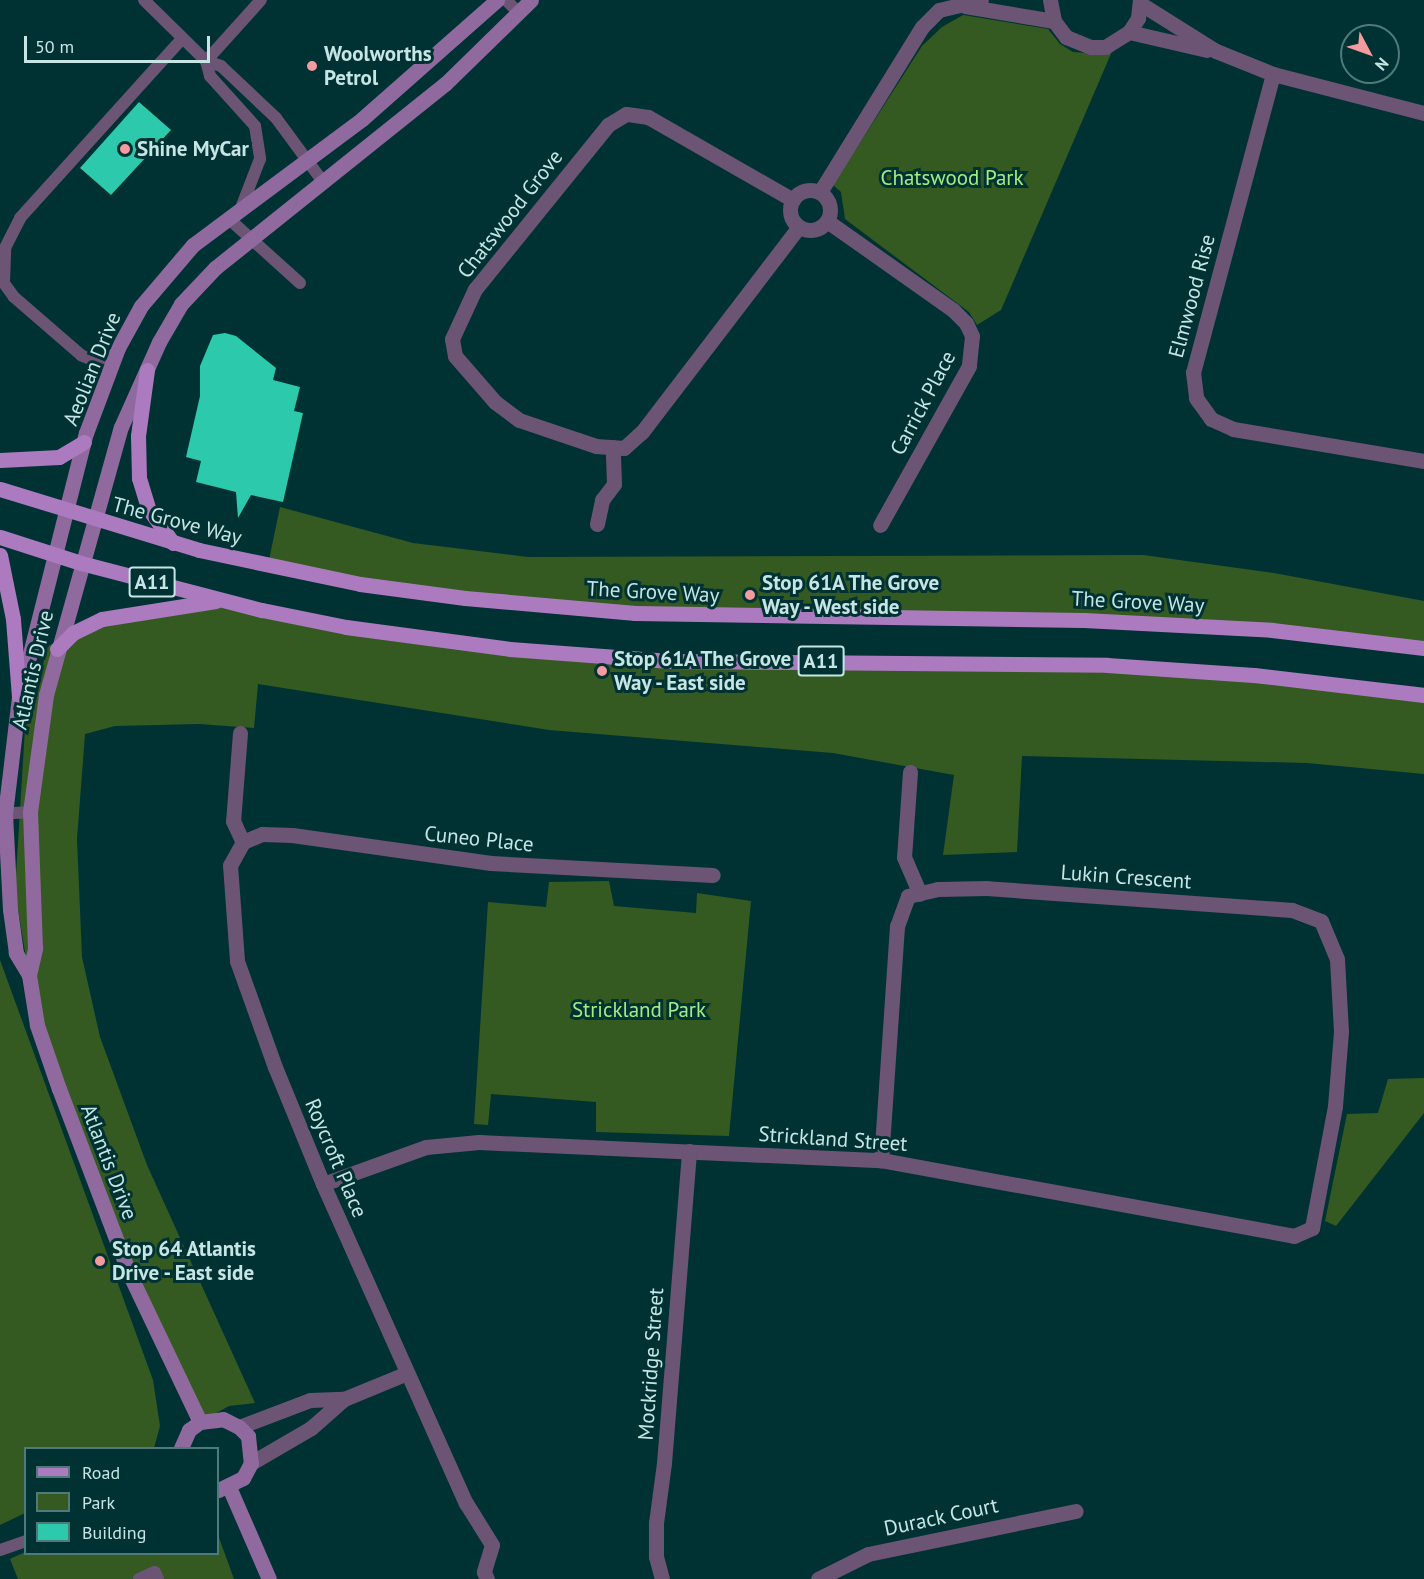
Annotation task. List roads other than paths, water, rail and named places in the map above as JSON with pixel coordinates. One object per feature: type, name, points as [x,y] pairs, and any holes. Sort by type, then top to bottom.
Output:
[{"type":"main road","points":[[147,370],[138,436],[140,478],[148,508],[173,543]]},
{"type":"main road","points":[[0,460],[59,457],[84,442]]},
{"type":"main road","name":"The Grove Way","points":[[0,489],[64,512],[173,543],[360,584],[550,608],[731,616],[1084,620],[1272,630],[1424,648]]},
{"type":"main road","name":"A11","points":[[0,537],[81,563],[222,600],[346,627],[510,649],[670,661],[1096,665],[1254,675],[1424,695]]},
{"type":"main road","points":[[0,555],[14,619],[19,697]]},
{"type":"main road","points":[[57,649],[73,633],[102,619],[222,600]]},
{"type":"street","name":"Aeolian Drive","points":[[55,555],[64,512],[84,442],[110,366],[141,306],[193,245],[362,119],[497,0]]},
{"type":"street","points":[[93,520],[121,427],[181,304],[250,240],[445,84],[531,0]]},
{"type":"street","points":[[820,192],[937,5],[981,0]]},
{"type":"street","points":[[1050,0],[1054,21],[1066,37],[1091,47],[1106,47],[1130,32],[1141,2],[1216,51]]},
{"type":"street","points":[[958,4],[1054,21]]},
{"type":"street","points":[[1130,32],[1216,51],[1272,74],[1424,113]]},
{"type":"street","name":"Elmwood Rise","points":[[1272,74],[1193,372],[1196,398],[1211,419],[1226,427],[1424,461]]},
{"type":"street","name":"Chatswood Grove","points":[[613,447],[596,446],[519,420],[495,402],[455,356],[452,339],[475,289],[608,124],[626,114],[648,117],[793,200]]},
{"type":"street","points":[[810,190],[820,192],[831,207],[827,221],[815,230],[799,227],[790,214],[793,200],[810,190]]},
{"type":"street","name":"Carrick Place","points":[[827,221],[953,310],[966,323],[972,336],[973,353],[969,366],[880,525]]},
{"type":"street","points":[[597,524],[602,500],[614,484],[613,447],[624,448],[642,432],[799,227]]},
{"type":"street","name":"Atlantis Drive","points":[[29,975],[35,948],[30,812],[46,694],[93,520]]},
{"type":"street","name":"Atlantis Drive","points":[[55,555],[19,697],[3,814],[5,911],[16,953],[29,975],[37,1025],[82,1153],[129,1273],[200,1422]]},
{"type":"street","points":[[240,733],[233,821],[243,842]]},
{"type":"street","points":[[881,1160],[897,926],[908,896],[920,894],[904,857],[910,772]]},
{"type":"street","name":"Cuneo Place","points":[[243,842],[262,834],[292,835],[491,863],[713,875]]},
{"type":"street","name":"Roycroft Place","points":[[243,842],[231,865],[237,962],[275,1067],[323,1184],[466,1503],[492,1545],[484,1572],[487,1579]]},
{"type":"street","name":"Lukin Crescent","points":[[920,894],[938,889],[987,888],[1292,910],[1322,921],[1337,959],[1341,1030],[1320,1202]]},
{"type":"street","name":"Strickland Street","points":[[323,1184],[426,1147],[468,1143],[881,1160],[1273,1234],[1294,1236],[1312,1228],[1320,1202]]},
{"type":"street","name":"Mockridge Street","points":[[662,1579],[656,1557],[656,1523],[664,1463],[689,1151]]},
{"type":"street","points":[[269,1579],[223,1489],[243,1478],[251,1464],[311,1428],[344,1399],[407,1372]]},
{"type":"street","points":[[239,1426],[310,1400],[344,1399]]},
{"type":"street","points":[[182,1447],[189,1431],[200,1422],[224,1419],[239,1426],[248,1437],[251,1464]]},
{"type":"street","name":"Durack Court","points":[[818,1579],[868,1554],[1076,1511]]},
{"type":"lane","points":[[144,0],[206,61],[221,66],[276,118],[324,183]]},
{"type":"lane","points":[[206,61],[261,0]]},
{"type":"lane","points":[[507,0],[519,13]]},
{"type":"lane","points":[[110,366],[81,355],[2,285],[5,248],[10,232],[182,39]]},
{"type":"lane","points":[[206,61],[210,75],[255,126],[261,159],[241,208]]},
{"type":"lane","points":[[228,218],[250,240],[300,282]]},
{"type":"lane","points":[[3,814],[30,812]]},
{"type":"lane","points":[[0,1550],[24,1542]]},
{"type":"lane","points":[[139,1579],[155,1572],[158,1579]]},
{"type":"place","name":"Woolworths Petrol","points":[[312,66]]},
{"type":"place","name":"Shine MyCar","points":[[125,149]]},
{"type":"place","name":"Stop 61A The Grove Way - West side","points":[[750,595]]},
{"type":"place","name":"Stop 61A The Grove Way - East side","points":[[602,671]]},
{"type":"place","name":"Stop 64 Atlantis Drive - East side","points":[[100,1261]]},
{"type":"park label","name":"Chatswood Park","points":[[952,178]]},
{"type":"park label","name":"Strickland Park","points":[[639,1010]]}]
